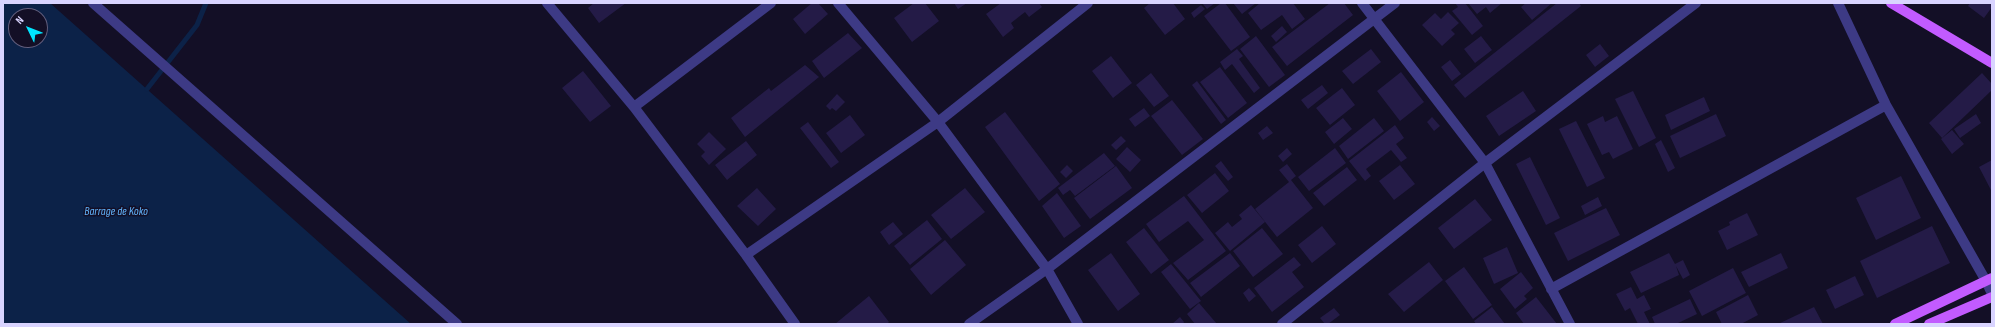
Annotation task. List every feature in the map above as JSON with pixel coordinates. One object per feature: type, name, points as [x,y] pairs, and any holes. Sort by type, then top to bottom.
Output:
[{"type":"main road","points":[[1891,3],[1992,63]]},
{"type":"main road","points":[[1895,324],[1989,279]]},
{"type":"main road","points":[[1929,324],[1992,297]]},
{"type":"street","points":[[93,3],[457,324]]},
{"type":"street","points":[[546,3],[634,107],[746,255],[795,324]]},
{"type":"street","points":[[634,107],[771,3]]},
{"type":"street","points":[[838,3],[938,122],[1048,269],[1078,324]]},
{"type":"street","points":[[746,255],[938,122],[1088,3]]},
{"type":"street","points":[[1362,3],[1485,163],[1570,324]]},
{"type":"street","points":[[969,324],[1048,269],[1395,3]]},
{"type":"street","points":[[1282,324],[1485,163],[1696,3]]},
{"type":"street","points":[[1838,3],[1886,106],[1989,279],[1992,294]]},
{"type":"street","points":[[1552,289],[1886,106]]},
{"type":"water","name":"Barrage de Koko","points":[[3,3],[50,3],[411,324],[3,324]]},
{"type":"building","points":[[594,3],[626,3],[599,23],[588,8]]},
{"type":"building","points":[[812,3],[818,3],[828,14],[805,34],[793,19]]},
{"type":"building","points":[[914,3],[925,3],[939,21],[912,42],[894,18]]},
{"type":"building","points":[[954,3],[967,3],[958,9]]},
{"type":"building","points":[[1001,3],[1039,3],[1042,7],[1029,17],[1025,12],[1011,23],[1014,28],[1003,37],[986,14]]},
{"type":"building","points":[[1150,3],[1173,3],[1185,19],[1165,35],[1144,8]]},
{"type":"building","points":[[1202,3],[1215,3],[1207,9]]},
{"type":"building","points":[[1221,3],[1225,3],[1250,37],[1231,51],[1204,16]]},
{"type":"building","points":[[1233,3],[1256,3],[1242,14]]},
{"type":"building","points":[[1260,3],[1293,3],[1305,19],[1292,29],[1282,15],[1261,30],[1248,13]]},
{"type":"building","points":[[1330,3],[1344,3],[1353,15],[1287,66],[1272,47]]},
{"type":"building","points":[[1455,3],[1465,3],[1483,26],[1472,35],[1452,11],[1458,7]]},
{"type":"building","points":[[1468,3],[1502,3],[1490,13],[1486,7],[1477,14]]},
{"type":"building","points":[[1526,3],[1552,3],[1532,20],[1521,7]]},
{"type":"building","points":[[1557,3],[1579,3],[1581,6],[1465,98],[1454,85]]},
{"type":"building","points":[[1970,3],[1992,3],[1992,7],[1984,18],[1968,6]]},
{"type":"building","points":[[1201,5],[1205,9],[1194,18],[1191,13]]},
{"type":"building","points":[[1448,12],[1459,23],[1451,30],[1455,34],[1442,46],[1422,25],[1435,13],[1441,19]]},
{"type":"building","points":[[1282,26],[1287,32],[1276,42],[1271,36]]},
{"type":"building","points":[[848,33],[862,48],[824,78],[812,61]]},
{"type":"building","points":[[1256,36],[1285,75],[1269,87],[1240,49]]},
{"type":"building","points":[[1481,36],[1492,50],[1475,63],[1464,49]]},
{"type":"building","points":[[1600,44],[1609,56],[1595,67],[1586,55]]},
{"type":"building","points":[[1237,49],[1243,56],[1239,59],[1260,88],[1254,93],[1232,64],[1225,70],[1220,62]]},
{"type":"building","points":[[1371,49],[1381,62],[1353,84],[1342,71]]},
{"type":"building","points":[[1111,56],[1132,83],[1113,98],[1092,71]]},
{"type":"building","points":[[1450,60],[1461,74],[1452,81],[1441,67]]},
{"type":"building","points":[[805,65],[819,77],[745,137],[731,118],[769,88],[771,91]]},
{"type":"building","points":[[1220,67],[1247,103],[1228,118],[1200,82]]},
{"type":"building","points":[[583,71],[611,106],[590,122],[562,88]]},
{"type":"building","points":[[1401,72],[1424,102],[1400,121],[1377,91]]},
{"type":"building","points":[[1151,73],[1169,96],[1154,107],[1136,85]]},
{"type":"building","points":[[1982,73],[1992,84],[1992,90],[1942,138],[1929,123]]},
{"type":"building","points":[[1197,81],[1226,120],[1221,124],[1192,85]]},
{"type":"building","points":[[1322,85],[1328,93],[1308,109],[1301,100]]},
{"type":"building","points":[[1342,88],[1355,105],[1330,125],[1316,108]]},
{"type":"building","points":[[1523,91],[1536,111],[1499,136],[1486,116]]},
{"type":"building","points":[[1633,91],[1656,138],[1639,147],[1615,99]]},
{"type":"building","points":[[837,94],[845,102],[836,111],[832,108],[830,110],[826,106]]},
{"type":"building","points":[[1704,97],[1710,111],[1671,130],[1665,115]]},
{"type":"building","points":[[1172,100],[1203,139],[1182,155],[1151,116]]},
{"type":"building","points":[[1144,108],[1150,116],[1135,127],[1129,119]]},
{"type":"building","points":[[1005,112],[1060,184],[1039,201],[985,127]]},
{"type":"building","points":[[1716,114],[1726,136],[1680,158],[1670,136]]},
{"type":"building","points":[[1976,114],[1981,123],[1960,138],[1954,129]]},
{"type":"building","points":[[850,115],[865,135],[841,153],[826,133]]},
{"type":"building","points":[[1603,116],[1605,122],[1617,116],[1633,149],[1613,159],[1609,152],[1602,155],[1587,124]]},
{"type":"building","points":[[1432,117],[1440,126],[1434,131],[1427,122]]},
{"type":"building","points":[[1343,118],[1352,129],[1334,144],[1325,132]]},
{"type":"building","points":[[1374,118],[1384,131],[1348,159],[1339,146]]},
{"type":"building","points":[[1576,121],[1605,178],[1587,187],[1559,129]]},
{"type":"building","points":[[808,122],[839,162],[831,168],[800,128]]},
{"type":"building","points":[[1395,125],[1404,138],[1396,144],[1407,158],[1401,162],[1391,150],[1366,169],[1371,176],[1365,181],[1349,161]]},
{"type":"building","points":[[1267,126],[1273,133],[1263,140],[1258,133]]},
{"type":"building","points":[[1952,130],[1964,144],[1952,154],[1941,139]]},
{"type":"building","points":[[709,132],[726,149],[709,165],[701,156],[705,152],[697,144]]},
{"type":"building","points":[[1121,136],[1126,141],[1116,150],[1111,145]]},
{"type":"building","points":[[1661,140],[1675,168],[1668,172],[1655,144]]},
{"type":"building","points":[[746,141],[757,155],[727,180],[715,165]]},
{"type":"building","points":[[1127,147],[1141,160],[1130,172],[1116,159]]},
{"type":"building","points":[[1287,148],[1292,154],[1283,162],[1278,156]]},
{"type":"building","points":[[1335,148],[1346,163],[1309,191],[1298,177]]},
{"type":"building","points":[[1104,153],[1115,166],[1075,196],[1070,190],[1063,195],[1058,188]]},
{"type":"building","points":[[1530,157],[1560,218],[1546,225],[1516,164]]},
{"type":"building","points":[[1992,160],[1992,192],[1979,167]]},
{"type":"building","points":[[1221,161],[1233,177],[1228,181],[1215,166]]},
{"type":"building","points":[[1287,164],[1296,176],[1291,180],[1313,208],[1277,237],[1255,209],[1289,182],[1279,170]]},
{"type":"building","points":[[1067,165],[1073,171],[1066,178],[1060,172]]},
{"type":"building","points":[[1400,165],[1415,184],[1394,200],[1379,181]]},
{"type":"building","points":[[1116,166],[1132,188],[1090,219],[1074,198]]},
{"type":"building","points":[[1347,167],[1357,180],[1324,206],[1313,193]]},
{"type":"building","points":[[1215,173],[1229,191],[1202,213],[1187,195]]},
{"type":"building","points":[[1901,176],[1921,218],[1876,240],[1856,198]]},
{"type":"building","points":[[757,188],[776,209],[758,226],[737,206]]},
{"type":"building","points":[[965,188],[985,212],[951,239],[931,215]]},
{"type":"building","points":[[1057,193],[1081,226],[1064,238],[1042,206]]},
{"type":"building","points":[[1184,196],[1226,251],[1188,280],[1173,263],[1204,240],[1188,221],[1159,242],[1146,224]]},
{"type":"building","points":[[1598,197],[1602,206],[1585,215],[1581,206]]},
{"type":"building","points":[[1475,199],[1492,220],[1454,249],[1438,228]]},
{"type":"building","points":[[1251,205],[1265,222],[1230,251],[1215,233],[1228,222],[1232,227],[1242,219],[1239,215]]},
{"type":"building","points":[[1606,208],[1620,235],[1568,261],[1554,233]]},
{"type":"building","points":[[1747,213],[1758,235],[1727,250],[1718,231],[1730,225],[1729,222]]},
{"type":"building","points":[[927,220],[942,239],[910,265],[894,246]]},
{"type":"building","points":[[893,222],[903,234],[889,245],[880,232]]},
{"type":"building","points":[[1322,226],[1336,244],[1312,263],[1298,245]]},
{"type":"building","points":[[1932,226],[1950,263],[1877,298],[1860,261]]},
{"type":"building","points":[[1144,228],[1169,260],[1151,274],[1126,242]]},
{"type":"building","points":[[1262,228],[1283,254],[1253,277],[1233,251]]},
{"type":"building","points":[[945,240],[966,265],[931,295],[910,269]]},
{"type":"building","points":[[1507,247],[1518,273],[1494,284],[1483,258]]},
{"type":"building","points":[[1111,253],[1140,294],[1118,311],[1088,270]]},
{"type":"building","points":[[1230,253],[1240,266],[1201,297],[1190,283]]},
{"type":"building","points":[[1669,253],[1675,264],[1683,260],[1690,275],[1683,279],[1676,266],[1679,275],[1641,293],[1630,272]]},
{"type":"building","points":[[1781,253],[1788,268],[1749,287],[1741,272]]},
{"type":"building","points":[[1294,257],[1301,265],[1292,272],[1304,287],[1272,312],[1254,288]]},
{"type":"building","points":[[1429,262],[1443,280],[1404,312],[1388,294]]},
{"type":"building","points":[[1171,264],[1201,301],[1190,309],[1161,272]]},
{"type":"building","points":[[1464,267],[1492,305],[1473,319],[1445,281]]},
{"type":"building","points":[[1733,268],[1746,293],[1702,316],[1689,291]]},
{"type":"building","points":[[1521,272],[1533,288],[1524,296],[1527,299],[1515,309],[1500,289]]},
{"type":"building","points":[[1855,276],[1864,295],[1835,309],[1826,290]]},
{"type":"building","points":[[1631,287],[1637,299],[1644,295],[1651,309],[1644,312],[1650,324],[1638,324],[1630,308],[1625,311],[1616,294]]},
{"type":"building","points":[[1249,288],[1256,296],[1249,302],[1243,293]]},
{"type":"building","points":[[1748,295],[1758,315],[1741,324],[1722,324],[1716,312]]},
{"type":"building","points":[[869,296],[889,322],[887,324],[835,324]]},
{"type":"building","points":[[1536,297],[1557,324],[1524,324],[1516,313]]},
{"type":"building","points":[[1690,299],[1697,314],[1676,324],[1655,324],[1652,317]]},
{"type":"building","points":[[1199,303],[1217,324],[1195,324],[1187,314]]},
{"type":"building","points":[[1492,307],[1505,324],[1476,324],[1474,321]]},
{"type":"building","points":[[1814,307],[1823,324],[1778,324]]},
{"type":"building","points":[[1334,308],[1340,315],[1328,324],[1325,324],[1320,318]]},
{"type":"building","points":[[1180,317],[1184,322],[1183,324],[1172,324]]},
{"type":"waterway","points":[[147,89],[197,25],[206,3]]}]
